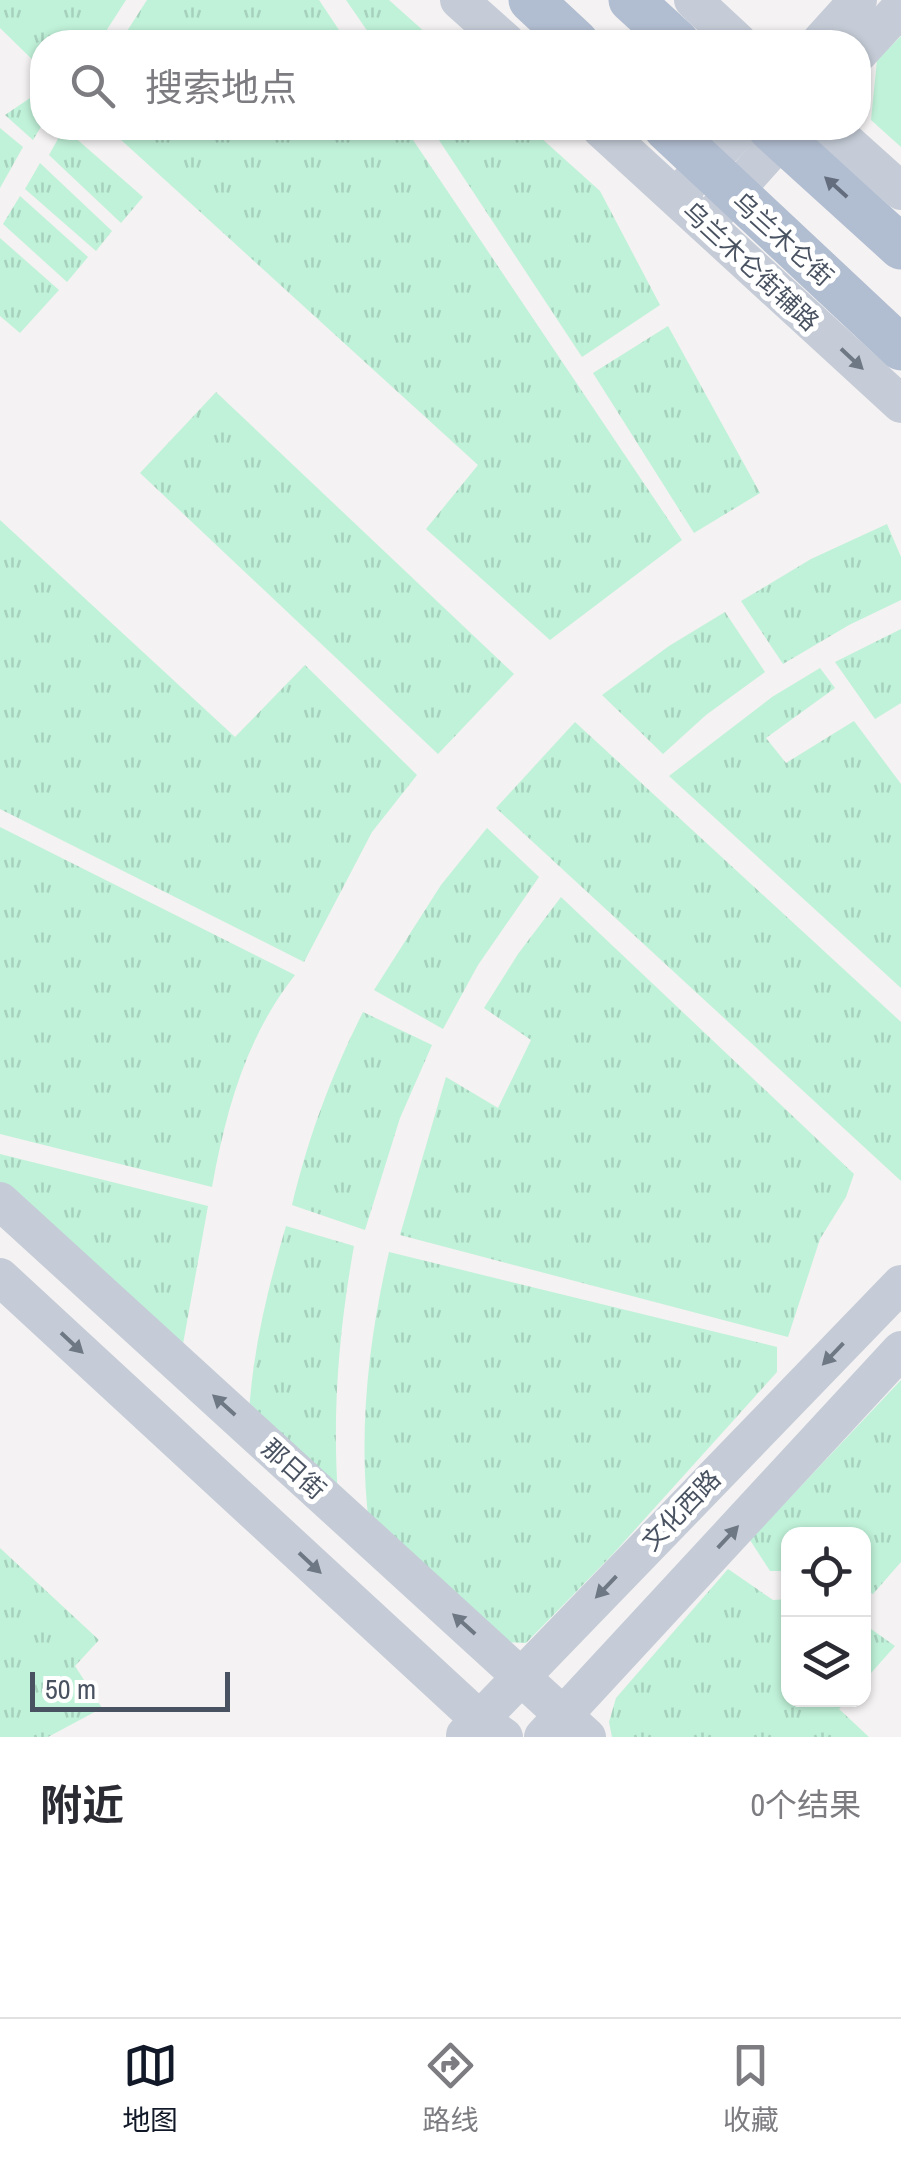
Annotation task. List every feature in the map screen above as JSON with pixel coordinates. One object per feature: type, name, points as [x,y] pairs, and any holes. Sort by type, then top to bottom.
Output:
[{"type":"main road","points":[[531,0],[563,30]]},
{"type":"main road","points":[[631,0],[664,30]]},
{"type":"main road","name":"乌兰木仑街","points":[[673,140],[705,194],[901,348]]},
{"type":"main road","points":[[782,140],[901,247]]},
{"type":"street","points":[[460,0],[493,30]]},
{"type":"street","points":[[693,0],[725,30]]},
{"type":"street","points":[[831,30],[858,0]]},
{"type":"street","points":[[871,40],[901,7]]},
{"type":"street","name":"乌兰木仑街辅路","points":[[619,140],[705,194],[901,404]]},
{"type":"street","points":[[705,194],[761,140]]},
{"type":"street","points":[[845,140],[901,190]]},
{"type":"street","name":"那日街","points":[[0,1201],[520,1676],[564,1730]]},
{"type":"street","points":[[0,1277],[482,1731]]},
{"type":"street","name":"文化西路","points":[[482,1731],[520,1676],[901,1284]]},
{"type":"street","name":"文化西路","points":[[564,1730],[901,1350]]},
{"type":"green space","points":[[0,0],[126,0],[107,30],[30,30],[30,57],[0,28]]},
{"type":"green space","points":[[147,0],[319,0],[339,30],[128,30]]},
{"type":"green space","points":[[346,0],[389,0],[423,30],[367,30]]},
{"type":"green space","points":[[901,36],[901,147],[871,120],[877,60]]},
{"type":"green space","points":[[30,98],[30,137],[5,115]]},
{"type":"green space","points":[[0,128],[23,147],[0,188]]},
{"type":"green space","points":[[57,140],[78,140],[143,197],[121,223],[49,155]]},
{"type":"green space","points":[[121,140],[413,140],[682,540],[550,640],[426,529],[478,465]]},
{"type":"green space","points":[[439,140],[543,140],[600,191],[660,305],[582,357]]},
{"type":"green space","points":[[40,163],[112,231],[96,251],[25,189]]},
{"type":"green space","points":[[20,196],[88,257],[67,282],[3,224]]},
{"type":"green space","points":[[0,238],[59,290],[20,333],[0,316]]},
{"type":"green space","points":[[668,326],[760,493],[694,533],[593,373]]},
{"type":"green space","points":[[216,392],[514,674],[438,754],[140,473]]},
{"type":"green space","points":[[0,520],[235,737],[305,665],[417,775],[372,832],[304,962],[0,809]]},
{"type":"green space","points":[[887,524],[901,557],[901,600],[783,664],[741,601],[811,559]]},
{"type":"green space","points":[[725,612],[765,672],[706,715],[663,754],[602,695],[669,646]]},
{"type":"green space","points":[[901,629],[901,703],[875,719],[835,662]]},
{"type":"green space","points":[[820,668],[835,688],[766,738],[786,763],[854,721],[901,784],[901,988],[669,776],[772,697]]},
{"type":"green space","points":[[575,722],[901,1022],[901,1181],[496,808]]},
{"type":"green space","points":[[0,827],[295,975],[263,1023],[240,1075],[212,1187],[0,1134]]},
{"type":"green space","points":[[487,828],[539,877],[478,965],[443,1029],[374,990],[441,885]]},
{"type":"green space","points":[[561,897],[854,1174],[846,1197],[820,1239],[788,1337],[400,1235],[446,1077],[498,1108],[531,1040],[484,1008]]},
{"type":"green space","points":[[363,1012],[432,1045],[400,1118],[365,1230],[292,1205],[322,1106]]},
{"type":"green space","points":[[0,1154],[208,1206],[181,1355],[0,1186]]},
{"type":"green space","points":[[286,1226],[354,1246],[338,1371],[338,1496],[249,1413],[262,1318]]},
{"type":"green space","points":[[389,1252],[777,1347],[777,1372],[613,1554],[526,1643],[501,1642],[369,1525],[367,1388]]},
{"type":"green space","points":[[901,1380],[901,1562],[873,1594],[871,1527],[781,1527],[781,1571],[770,1571],[750,1540]]},
{"type":"green space","points":[[0,1548],[99,1640],[75,1666],[102,1708],[48,1737],[0,1737]]},
{"type":"green space","points":[[728,1569],[773,1600],[781,1599],[781,1707],[841,1707],[869,1737],[612,1737],[609,1722],[616,1698]]},
{"type":"green space","points":[[871,1629],[895,1646],[871,1673]]}]
